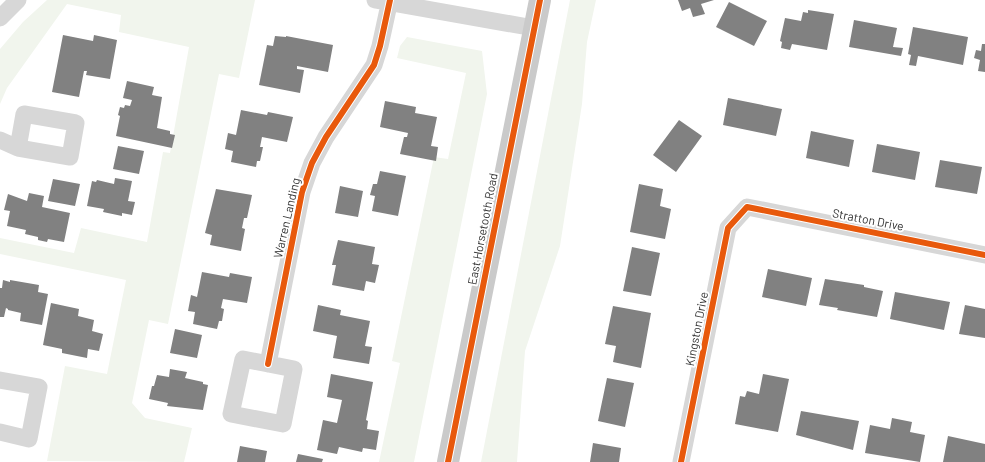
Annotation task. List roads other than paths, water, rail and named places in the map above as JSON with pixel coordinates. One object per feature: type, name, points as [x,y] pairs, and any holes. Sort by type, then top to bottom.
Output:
[{"type":"main road","name":"East Horsetooth Road","points":[[448,462],[540,0]]},
{"type":"street","points":[[0,18],[18,0]]},
{"type":"street","points":[[385,1],[534,28]]},
{"type":"street","name":"Warren Landing","points":[[268,364],[302,192],[312,163],[326,137],[374,65],[380,46],[385,1]]},
{"type":"street","points":[[0,140],[18,148]]},
{"type":"street","name":"Stratton Drive","points":[[747,207],[985,255]]},
{"type":"street","name":"Kingston Drive","points":[[681,462],[728,228],[747,207]]},
{"type":"street","points":[[242,359],[268,364],[294,370],[283,424],[232,414],[242,359]]},
{"type":"street","points":[[0,380],[39,387],[29,439],[0,432]]}]
